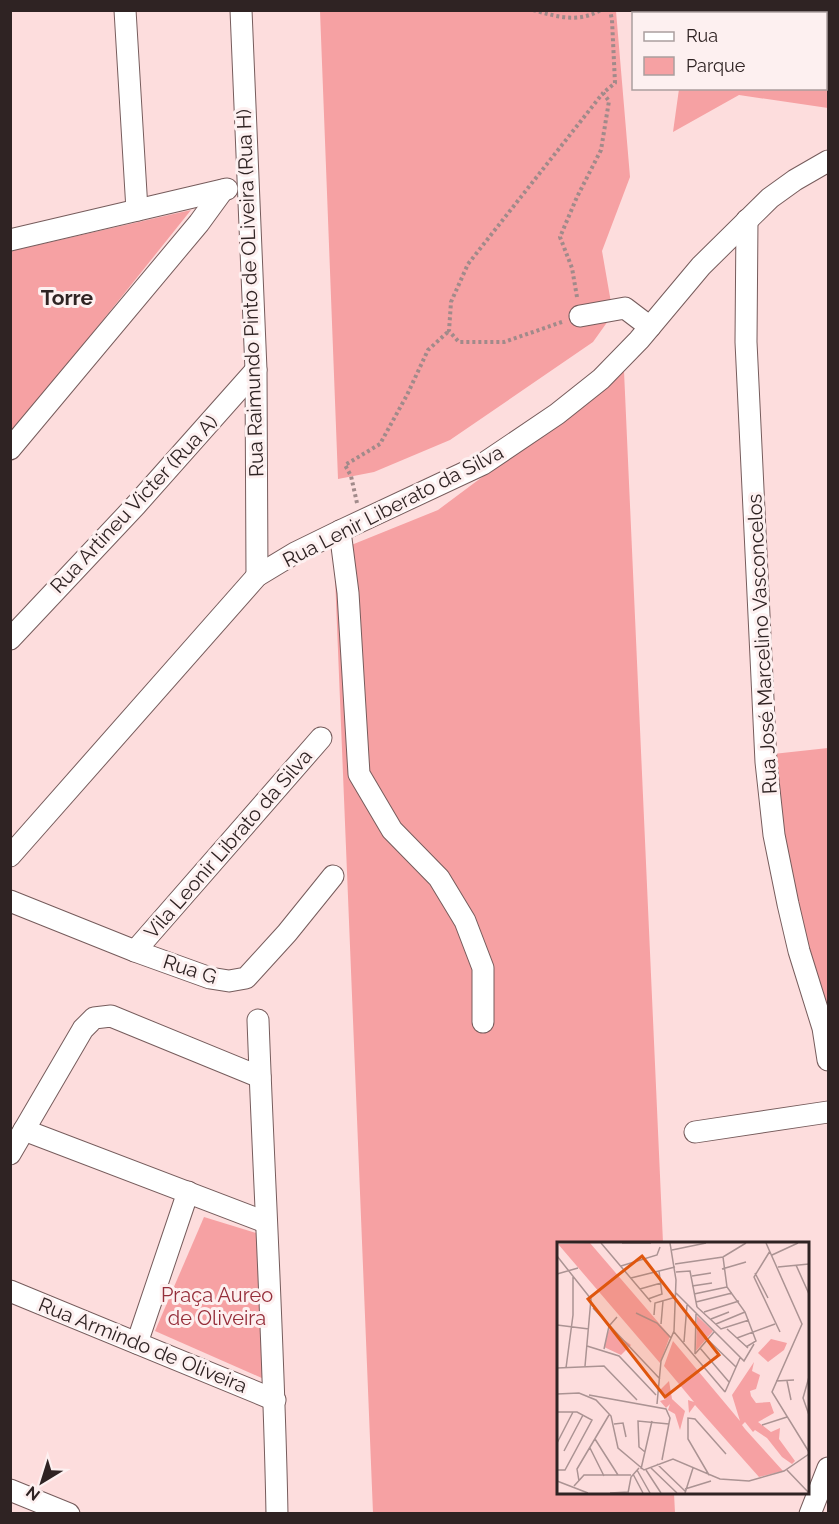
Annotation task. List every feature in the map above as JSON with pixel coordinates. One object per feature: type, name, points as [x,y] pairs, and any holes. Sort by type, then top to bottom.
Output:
[{"type":"street","points":[[125,10],[136,210]]},
{"type":"street","name":"Rua Raimundo Pinto de OLiveira (Rua H)","points":[[241,10],[256,370],[257,576]]},
{"type":"street","name":"Rua Lenir Liberato da Silva","points":[[10,856],[257,576],[295,553],[483,464],[557,414],[601,379],[650,327],[701,266],[747,220],[795,180],[828,161]]},
{"type":"street","points":[[10,240],[248,184]]},
{"type":"street","points":[[10,449],[199,223],[223,190]]},
{"type":"street","name":"Rua José Marcelino Vasconcelos","points":[[747,220],[746,342],[766,762],[774,835],[788,904],[799,951],[823,1029],[828,1060]]},
{"type":"street","points":[[583,315],[625,308],[650,327]]},
{"type":"street","name":"Rua Artineu Victer (Rua A)","points":[[10,639],[136,505],[256,370]]},
{"type":"street","points":[[340,531],[348,593],[358,774],[392,830],[438,878],[465,921],[483,969],[483,1022]]},
{"type":"street","name":"Vila Leonir Librato da Silva","points":[[135,951],[321,738]]},
{"type":"street","name":"Rua G","points":[[10,901],[135,951],[210,978],[229,981],[246,978],[287,933],[333,876]]},
{"type":"street","points":[[10,1154],[83,1029],[94,1018],[111,1016],[260,1077]]},
{"type":"street","points":[[258,1020],[265,1222],[275,1400],[277,1514]]},
{"type":"street","points":[[695,1132],[828,1112]]},
{"type":"street","points":[[24,1130],[265,1222]]},
{"type":"street","points":[[136,1343],[189,1192]]},
{"type":"street","name":"Rua Armindo de Oliveira","points":[[10,1291],[275,1400]]},
{"type":"street","points":[[810,1514],[828,1468]]},
{"type":"street","points":[[10,1490],[69,1514]]},
{"type":"path","points":[[533,10],[570,20],[591,16],[601,10]]},
{"type":"path","points":[[362,521],[351,476],[345,465],[380,444],[428,350],[449,331],[451,302],[468,264],[603,93],[615,83],[610,10]]},
{"type":"path","points":[[449,331],[459,342],[504,342],[583,315],[576,294],[572,268],[560,237],[601,150],[609,101],[603,93]]},
{"type":"green space","points":[[320,11],[616,11],[630,177],[602,251],[613,314],[593,342],[450,440],[374,472],[338,479]]},
{"type":"green space","points":[[828,11],[827,34],[827,12],[749,12]]},
{"type":"green space","points":[[827,64],[828,108],[739,95],[673,132],[679,90],[827,90]]},
{"type":"green space","points":[[191,210],[11,435],[11,251]]},
{"type":"green space","points":[[624,371],[663,1242],[557,1242],[557,1494],[674,1494],[675,1513],[373,1513],[334,552],[438,510]]},
{"type":"green space","points":[[828,748],[828,1036],[775,812],[773,754]]},
{"type":"green space","name":"Praça Aureo de Oliveira","points":[[204,1217],[266,1236],[264,1379],[155,1331]]},
{"type":"district","name":"Torre","points":[[67,297]]}]
